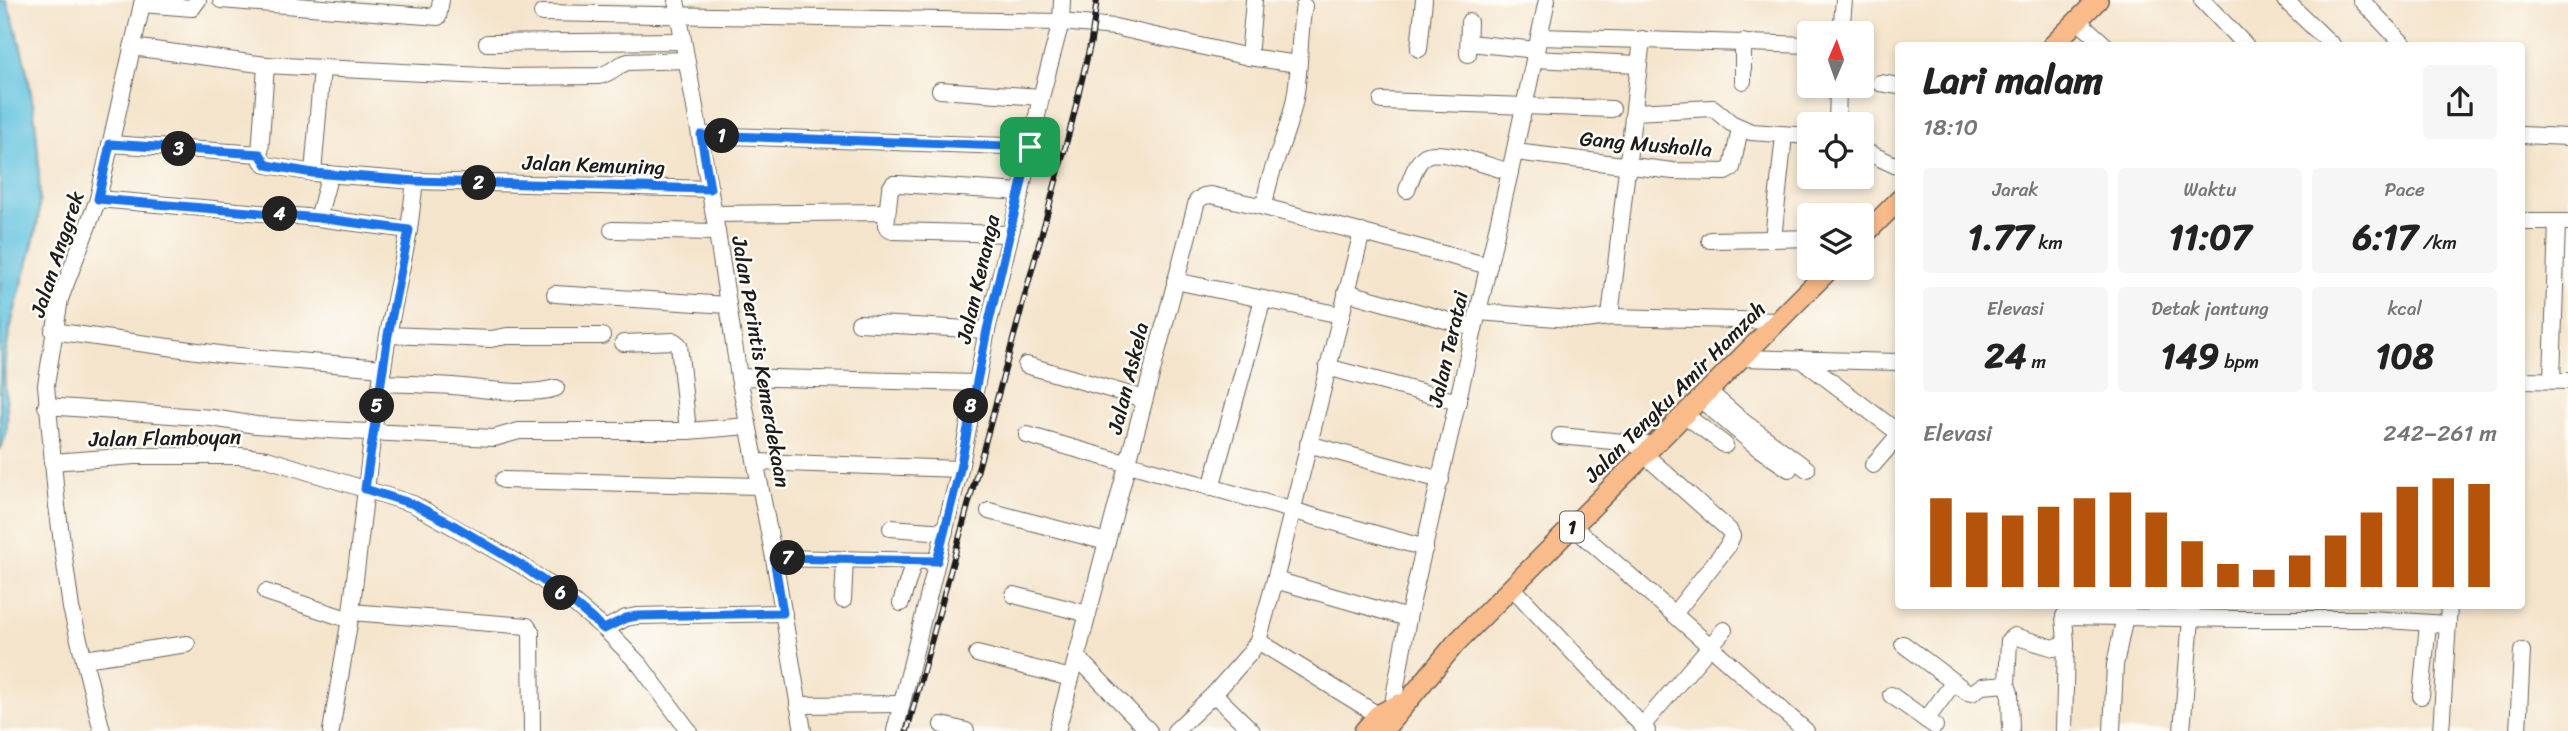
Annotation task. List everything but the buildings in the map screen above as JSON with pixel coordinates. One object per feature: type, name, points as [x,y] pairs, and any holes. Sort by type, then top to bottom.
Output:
[{"type":"main road","points":[[2056,42],[2098,0]]},
{"type":"main road","points":[[1874,225],[1895,204]]},
{"type":"main road","name":"Jalan Tengku Amir Hamzah","points":[[1364,731],[1390,718],[1455,644],[1819,280]]},
{"type":"street","points":[[143,2],[192,8],[198,0]]},
{"type":"street","points":[[221,0],[438,17],[441,0]]},
{"type":"street","name":"Jalan Kenanga","points":[[895,731],[960,469],[987,330],[1061,22],[1062,0]]},
{"type":"street","points":[[1250,57],[1254,0]]},
{"type":"street","points":[[1419,49],[1424,0]]},
{"type":"street","name":"Jalan Teratai","points":[[1390,718],[1408,618],[1515,152],[1547,0]]},
{"type":"street","points":[[1842,21],[1844,0]]},
{"type":"street","points":[[2202,0],[2242,42]]},
{"type":"street","points":[[2285,0],[2329,42]]},
{"type":"street","points":[[2361,0],[2401,42]]},
{"type":"street","name":"Jalan Anggrek","points":[[102,731],[71,608],[52,462],[46,385],[60,299],[98,199],[143,2]]},
{"type":"street","points":[[1264,207],[1267,182],[1284,139],[1294,102],[1304,6]]},
{"type":"street","points":[[542,13],[677,8],[1061,22],[1115,27],[1250,57],[1298,64]]},
{"type":"street","name":"Jalan Perintis Kemerdekaan","points":[[677,8],[701,135],[739,377],[757,463],[803,731]]},
{"type":"street","points":[[2077,20],[2102,42]]},
{"type":"street","points":[[1469,22],[1468,49],[1536,49],[1642,39],[1797,44]]},
{"type":"street","points":[[1610,317],[1642,39]]},
{"type":"street","points":[[487,43],[683,41]]},
{"type":"street","points":[[1743,42],[1743,80]]},
{"type":"street","points":[[132,47],[267,65],[504,77],[598,76],[607,75],[628,62],[686,60]]},
{"type":"street","points":[[1536,49],[1638,64]]},
{"type":"street","points":[[264,160],[267,65]]},
{"type":"street","points":[[313,173],[322,68]]},
{"type":"street","points":[[1880,83],[1895,85]]},
{"type":"street","points":[[940,90],[1041,97]]},
{"type":"street","points":[[1382,101],[1612,109]]},
{"type":"street","points":[[1634,112],[1713,108],[1740,128],[1751,132],[1797,136]]},
{"type":"street","name":"Gang Musholla","points":[[1515,152],[1673,171],[1729,170],[1732,168],[1740,128]]},
{"type":"street","points":[[701,135],[1030,147]]},
{"type":"street","points":[[1773,239],[1784,135]]},
{"type":"street","points":[[2525,135],[2568,137]]},
{"type":"street","name":"Jalan Kemuning","points":[[110,144],[264,160],[313,173],[415,181],[710,189]]},
{"type":"street","points":[[1407,190],[1416,166],[1425,156],[1433,154],[1444,154],[1510,172]]},
{"type":"street","points":[[1874,156],[1895,165]]},
{"type":"street","points":[[318,218],[330,174]]},
{"type":"street","points":[[331,731],[351,616],[373,432],[388,335],[409,230],[415,181]]},
{"type":"street","points":[[1010,234],[893,231],[886,225],[890,189],[893,184],[1021,192]]},
{"type":"street","name":"Jalan Askela","points":[[1057,731],[1175,281],[1200,198],[1211,195],[1264,207],[1489,266]]},
{"type":"street","points":[[98,199],[318,218],[409,230]]},
{"type":"street","points":[[714,214],[887,212]]},
{"type":"street","points":[[2525,222],[2562,222],[2560,381],[2525,380]]},
{"type":"street","points":[[612,230],[717,232]]},
{"type":"street","points":[[1175,731],[1214,694],[1258,641],[1362,232]]},
{"type":"street","points":[[1710,240],[1797,238]]},
{"type":"street","points":[[1175,281],[1340,316]]},
{"type":"street","points":[[1346,292],[1474,328]]},
{"type":"street","points":[[555,294],[728,305]]},
{"type":"street","points":[[1211,488],[1263,299]]},
{"type":"street","points":[[1478,312],[1584,320],[1610,317],[1779,321]]},
{"type":"street","points":[[859,323],[987,330]]},
{"type":"street","points":[[53,331],[462,387],[498,391],[537,391],[556,387]]},
{"type":"street","points":[[388,335],[491,339],[507,336],[602,336]]},
{"type":"street","points":[[623,343],[674,341],[679,345],[688,431]]},
{"type":"street","points":[[1742,358],[1895,362]]},
{"type":"street","points":[[1801,359],[1895,431]]},
{"type":"street","points":[[1026,365],[1144,398]]},
{"type":"street","points":[[1328,367],[1458,402]]},
{"type":"street","points":[[739,377],[976,383]]},
{"type":"street","points":[[1704,395],[1807,469]]},
{"type":"street","points":[[1704,395],[1758,448],[1788,469]]},
{"type":"street","points":[[46,406],[212,418],[256,425],[494,438],[519,431],[688,431],[748,426]]},
{"type":"street","points":[[1685,415],[1725,445]]},
{"type":"street","points":[[1027,435],[1425,548]]},
{"type":"street","points":[[1560,436],[1649,450],[1729,530],[1732,536],[1730,543],[1674,614]]},
{"type":"street","points":[[1873,465],[1895,439]]},
{"type":"street","points":[[1308,444],[1441,480]]},
{"type":"street","name":"Jalan Flamboyan","points":[[52,462],[135,456],[240,456],[267,459],[413,504],[521,565],[565,596],[604,629],[640,665],[689,731]]},
{"type":"street","points":[[757,463],[960,469]]},
{"type":"street","points":[[503,480],[760,486]]},
{"type":"street","points":[[989,511],[1107,542]]},
{"type":"street","points":[[1573,527],[1806,731]]},
{"type":"street","points":[[891,528],[945,532]]},
{"type":"street","points":[[774,558],[937,561]]},
{"type":"street","points":[[843,600],[845,559]]},
{"type":"street","points":[[901,603],[914,561]]},
{"type":"street","points":[[1275,580],[1408,618]]},
{"type":"street","points":[[1512,587],[1644,728],[1724,630]]},
{"type":"street","points":[[266,592],[351,616],[527,626],[531,632],[529,657],[532,731]]},
{"type":"street","points":[[1014,595],[1088,614]]},
{"type":"street","points":[[2441,731],[2449,609]]},
{"type":"street","points":[[2064,731],[2064,616],[2126,610],[2370,612],[2428,624],[2448,624]]},
{"type":"street","points":[[2112,731],[2115,665],[2126,610]]},
{"type":"street","points":[[2182,731],[2191,612]]},
{"type":"street","points":[[604,629],[626,618],[637,616],[783,613]]},
{"type":"street","points":[[2421,696],[2428,624]]},
{"type":"street","points":[[2011,731],[2010,692],[2007,684],[2009,640],[2011,638],[2053,648],[2066,643]]},
{"type":"street","points":[[1258,641],[1390,718]]},
{"type":"street","points":[[83,659],[187,644]]},
{"type":"street","points":[[1903,644],[1972,693],[1982,686],[2007,684]]},
{"type":"street","points":[[2518,731],[2522,651]]},
{"type":"street","points":[[977,654],[1071,678]]},
{"type":"street","points":[[1077,657],[1149,731]]},
{"type":"street","points":[[1891,695],[1930,723],[1954,682]]},
{"type":"street","points":[[1214,694],[1252,731]]},
{"type":"street","points":[[798,705],[901,704]]},
{"type":"street","points":[[942,725],[966,731]]},
{"type":"water","points":[[0,0],[6,0],[30,85],[38,150],[40,198],[37,225],[7,343],[4,371],[7,428],[0,450]]},
{"type":"railway","points":[[907,731],[1072,122],[1091,41],[1097,0]]},
{"type":"route","points":[[701,135],[1030,147],[987,330],[960,469],[937,561],[774,558],[783,613],[637,616],[626,618],[604,629],[565,596],[521,565],[450,523],[413,504],[365,489],[388,335],[409,230],[318,218],[98,199],[110,144],[260,154],[267,165],[313,173],[415,181],[710,189],[701,135]]}]
